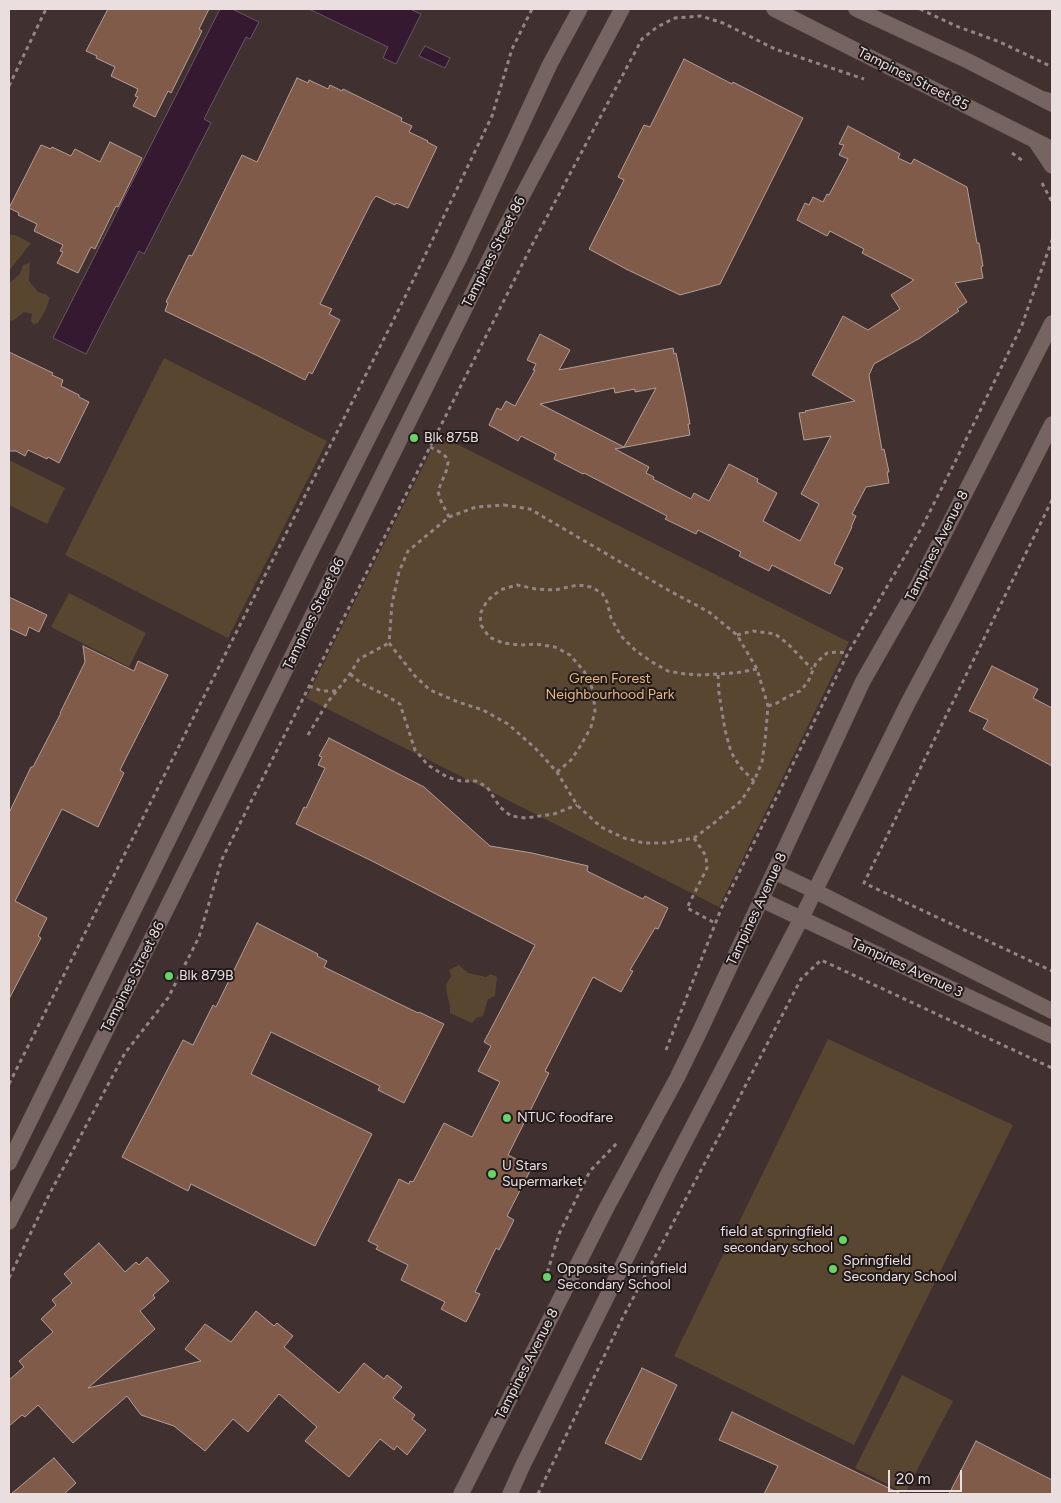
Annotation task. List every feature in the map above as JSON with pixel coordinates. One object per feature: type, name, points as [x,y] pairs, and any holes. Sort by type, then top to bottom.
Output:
[{"type":"street","name":"Tampines Street 86","points":[[9,1164],[306,561],[459,259],[550,64],[580,9]]},
{"type":"street","points":[[620,12],[636,9]]},
{"type":"street","name":"Tampines Street 85","points":[[774,9],[1052,149]]},
{"type":"street","points":[[856,9],[968,61],[1049,102]]},
{"type":"street","name":"Tampines Street 86","points":[[9,1222],[73,1098],[506,228],[620,12]]},
{"type":"street","points":[[1036,142],[1052,166]]},
{"type":"street","name":"Tampines Avenue 8","points":[[461,1494],[607,1207],[684,1062],[762,900],[863,681],[920,583],[1052,323]]},
{"type":"street","points":[[510,1494],[668,1174],[801,919],[908,703],[1052,424]]},
{"type":"street","name":"Tampines Avenue 3","points":[[775,872],[1052,1011]]},
{"type":"street","name":"Tampines Avenue 3","points":[[762,900],[1052,1036]]},
{"type":"path","points":[[9,86],[46,9]]},
{"type":"path","points":[[9,1084],[405,297],[492,116],[512,49],[532,9]]},
{"type":"path","points":[[920,9],[956,26],[1000,42],[1052,67]]},
{"type":"path","points":[[9,1278],[50,1194],[125,1053],[168,998],[199,937],[222,859],[533,243],[642,39],[657,26],[675,18],[701,16],[723,23],[775,49],[869,81]]},
{"type":"path","points":[[1006,149],[1029,165]]},
{"type":"path","points":[[1038,177],[1052,202]]},
{"type":"path","points":[[722,909],[848,653],[922,527],[1022,325],[1052,240]]},
{"type":"path","points":[[430,447],[446,456],[448,462],[438,491],[440,500],[449,517]]},
{"type":"path","points":[[1052,500],[864,883],[1052,971]]},
{"type":"path","points":[[504,505],[530,508],[668,590],[709,612],[737,635],[756,669],[768,706],[762,762],[754,781],[741,801],[694,838],[666,843],[644,842],[624,838],[601,827],[577,804],[557,772],[536,749],[508,724],[483,710],[430,690],[415,676],[389,642],[392,604],[400,572],[408,552],[449,517],[476,507],[504,505]]},
{"type":"path","points":[[557,772],[571,760],[590,727],[595,712],[592,690],[584,671],[570,655],[554,647],[503,643],[489,637],[481,626],[480,614],[487,601],[500,590],[517,585],[555,590],[578,586],[591,587],[602,593],[607,602],[611,618],[621,636],[636,651],[668,671],[685,674],[718,675],[756,669]]},
{"type":"path","points":[[737,635],[753,631],[775,634],[788,644],[812,669]]},
{"type":"path","points":[[308,734],[327,702],[350,674],[359,659],[389,642]]},
{"type":"path","points":[[768,706],[800,691],[808,682],[816,663],[827,653],[848,653]]},
{"type":"path","points":[[350,674],[361,683],[400,704],[415,750],[428,765],[447,776],[461,781],[476,781],[487,786],[500,807],[511,816],[526,818],[554,814],[577,804]]},
{"type":"path","points":[[718,675],[725,730],[731,752],[740,768],[754,781]]},
{"type":"path","points":[[309,686],[322,691],[336,691]]},
{"type":"path","points":[[694,838],[706,856],[706,868],[687,908],[715,923]]},
{"type":"path","points":[[538,1494],[622,1319],[800,979],[821,960],[1052,1068]]},
{"type":"green space","points":[[9,235],[15,235],[31,243],[9,271]]},
{"type":"green space","points":[[30,263],[29,281],[38,292],[50,298],[38,323],[33,324],[31,321],[32,314],[24,312],[14,320],[9,321],[9,283],[20,274],[23,265]]},
{"type":"green space","points":[[164,358],[327,441],[228,638],[65,555]]},
{"type":"green space","name":"Green Forest Neighbourhood Park","points":[[439,435],[849,642],[719,907],[306,698]]},
{"type":"green space","points":[[9,460],[65,488],[47,524],[9,505]]},
{"type":"green space","points":[[69,593],[146,633],[129,667],[51,627]]},
{"type":"green space","points":[[459,965],[468,973],[486,977],[491,974],[497,977],[495,996],[488,999],[483,1016],[476,1018],[472,1023],[450,1013],[446,985],[451,976],[449,970]]},
{"type":"green space","name":"field at springfield secondary school","points":[[828,1039],[1013,1125],[854,1445],[674,1356]]},
{"type":"green space","points":[[902,1375],[953,1401],[905,1493],[855,1468]]},
{"type":"shaded area","points":[[220,9],[232,9],[259,22],[250,39],[246,37],[204,119],[211,123],[144,254],[139,251],[86,354],[53,338]]},
{"type":"shaded area","points":[[309,9],[410,9],[421,14],[396,64],[383,58],[388,47]]},
{"type":"shaded area","points":[[425,46],[450,58],[445,68],[419,56]]},
{"type":"building","points":[[108,9],[209,9],[199,29],[202,31],[171,93],[168,91],[155,117],[133,106],[138,97],[135,96],[138,89],[111,76],[115,67],[86,51]]},
{"type":"building","points":[[684,59],[803,118],[720,284],[680,295],[589,249],[624,180],[618,177],[644,125],[650,127]]},
{"type":"building","points":[[297,78],[308,83],[309,80],[328,89],[330,85],[342,91],[343,89],[402,118],[401,121],[412,126],[409,132],[437,147],[408,208],[396,203],[395,205],[376,196],[372,201],[320,304],[332,309],[329,314],[340,320],[312,374],[309,372],[305,380],[165,311],[168,303],[166,302],[189,255],[192,256],[242,155],[257,162]]},
{"type":"building","points":[[848,126],[900,154],[898,158],[911,164],[914,159],[967,187],[977,243],[979,243],[983,278],[955,283],[967,302],[957,309],[959,311],[920,338],[874,364],[869,375],[882,450],[884,449],[889,472],[887,472],[889,483],[866,487],[852,514],[856,516],[834,564],[843,568],[830,594],[772,565],[769,571],[739,556],[741,552],[698,530],[696,534],[665,519],[667,516],[554,459],[556,454],[521,436],[518,441],[489,425],[497,408],[501,410],[506,401],[515,406],[535,370],[533,370],[536,364],[527,360],[540,334],[570,350],[559,370],[673,348],[674,354],[676,353],[686,401],[690,435],[615,449],[649,467],[646,473],[654,477],[653,479],[691,499],[694,493],[709,501],[729,464],[758,479],[757,482],[777,493],[763,521],[800,541],[819,504],[801,494],[831,436],[804,440],[799,413],[855,401],[812,375],[843,316],[868,330],[900,309],[891,295],[914,280],[862,253],[864,249],[830,231],[827,236],[797,220],[805,203],[809,205],[813,197],[823,202],[827,194],[829,195],[848,159],[839,155],[844,145],[839,144]],"holes":[[[614,388],[615,393],[635,389],[635,392],[656,388],[624,447],[540,404]]]},
{"type":"building","points":[[110,142],[142,158],[95,249],[91,247],[78,273],[57,263],[63,252],[60,251],[63,245],[34,231],[37,224],[18,215],[19,213],[9,208],[41,145],[51,149],[52,147],[71,156],[75,149],[100,162]]},
{"type":"building","points":[[9,352],[53,373],[52,375],[63,380],[61,386],[89,402],[59,463],[28,450],[25,456],[16,451],[9,451]]},
{"type":"building","points":[[9,597],[47,615],[39,632],[29,627],[26,636],[9,628]]},
{"type":"building","points":[[83,646],[134,671],[138,661],[168,675],[120,770],[124,773],[98,827],[62,809],[15,901],[47,918],[38,936],[41,938],[9,999],[9,813],[85,662]]},
{"type":"building","points":[[992,666],[1038,689],[1033,698],[1052,708],[1052,766],[983,729],[988,720],[969,711]]},
{"type":"building","points":[[329,738],[424,787],[490,846],[532,853],[588,866],[587,871],[643,899],[645,896],[668,908],[658,929],[655,928],[630,970],[633,971],[621,992],[593,977],[545,1071],[549,1073],[508,1155],[532,1167],[507,1216],[514,1220],[499,1250],[496,1248],[475,1292],[480,1294],[466,1322],[441,1309],[445,1302],[401,1280],[408,1265],[376,1249],[378,1246],[368,1241],[399,1179],[409,1184],[410,1181],[413,1182],[444,1123],[472,1137],[500,1082],[478,1071],[491,1046],[484,1042],[535,945],[296,824],[304,807],[306,808],[325,768],[318,765],[322,757],[319,756]]},
{"type":"building","points":[[257,923],[318,954],[317,956],[327,961],[324,967],[444,1024],[404,1103],[378,1090],[380,1086],[271,1032],[251,1074],[372,1134],[315,1246],[191,1184],[188,1191],[122,1157],[183,1040],[193,1045],[213,1005],[216,1007]]},
{"type":"building","points":[[99,1243],[125,1272],[136,1262],[139,1265],[147,1257],[169,1281],[153,1295],[155,1298],[140,1311],[155,1329],[88,1388],[201,1361],[185,1349],[205,1324],[231,1342],[256,1311],[274,1326],[277,1323],[293,1336],[284,1347],[339,1393],[364,1363],[384,1379],[387,1375],[402,1387],[393,1398],[415,1415],[412,1419],[426,1430],[407,1455],[397,1446],[394,1450],[380,1439],[349,1477],[305,1441],[317,1427],[279,1394],[248,1432],[233,1419],[205,1451],[174,1426],[141,1415],[127,1396],[73,1443],[38,1405],[25,1417],[22,1415],[9,1426],[9,1380],[24,1367],[19,1361],[53,1332],[41,1319],[56,1305],[52,1300],[72,1283],[64,1274]]},
{"type":"building","points":[[642,1368],[677,1385],[641,1460],[605,1443]]},
{"type":"building","points":[[732,1412],[901,1494],[764,1494],[778,1466],[719,1440]]},
{"type":"building","points":[[976,1441],[1052,1480],[1052,1494],[949,1494]]},
{"type":"building","points":[[54,1458],[76,1483],[64,1494],[11,1494]]},
{"type":"place","name":"Blk 875B","points":[[414,438]]},
{"type":"place","name":"Blk 879B","points":[[169,976]]},
{"type":"place","name":"NTUC foodfare","points":[[507,1118]]},
{"type":"place","name":"U Stars Supermarket","points":[[492,1174]]},
{"type":"place","name":"field at springfield secondary school","points":[[843,1240]]},
{"type":"place","name":"Springfield Secondary School","points":[[833,1269]]},
{"type":"place","name":"Opposite Springfield Secondary School","points":[[547,1277]]}]
